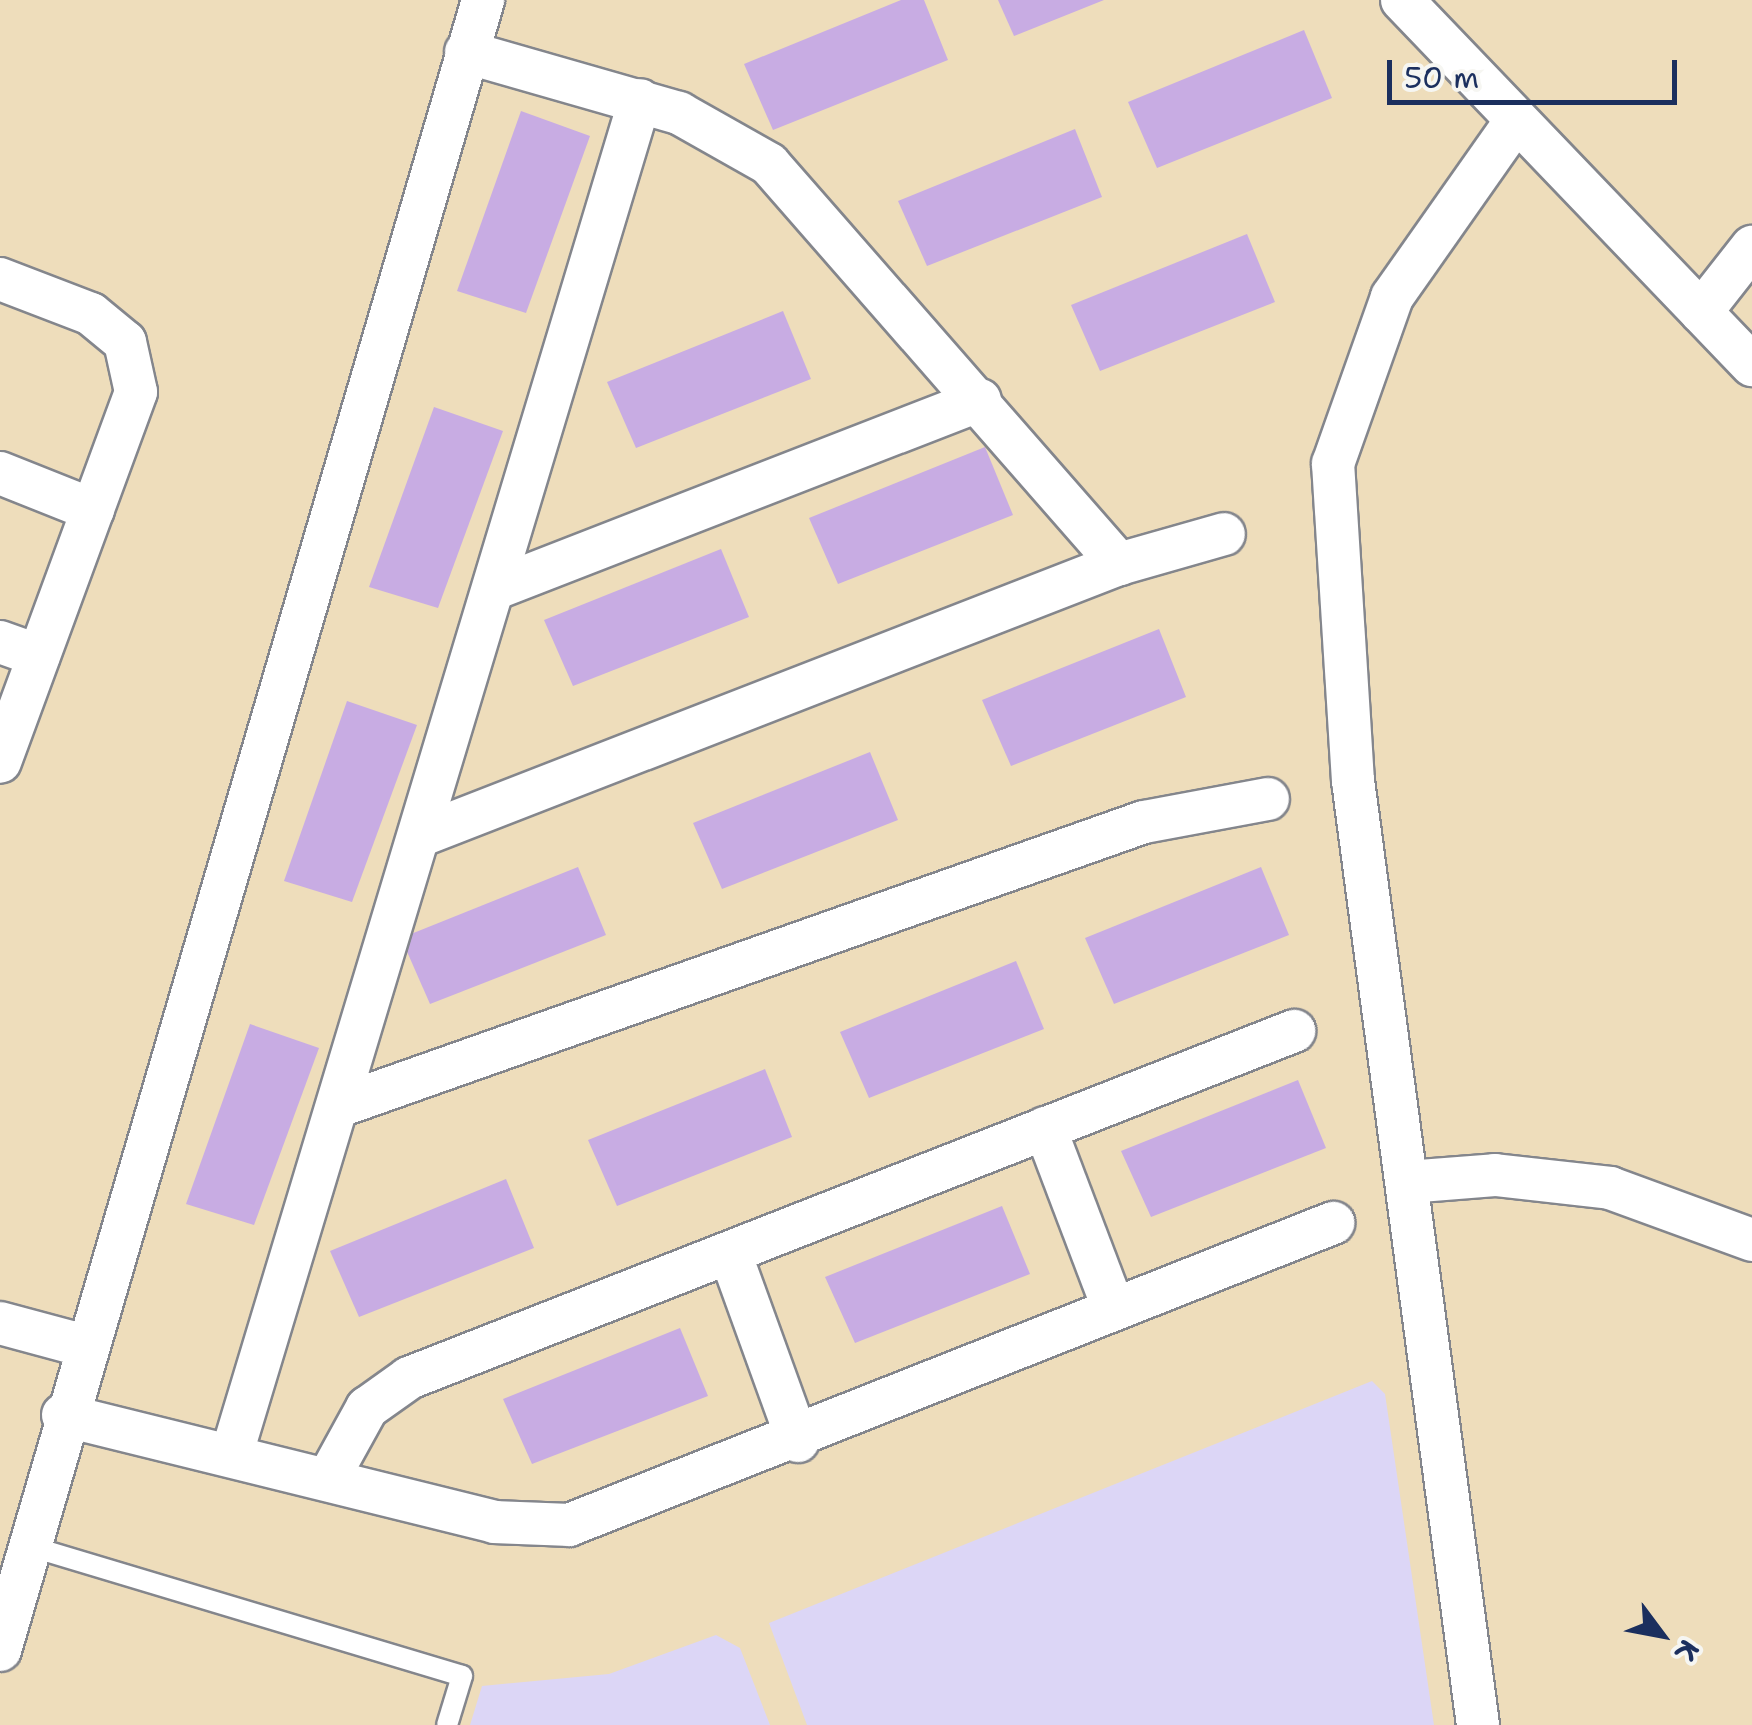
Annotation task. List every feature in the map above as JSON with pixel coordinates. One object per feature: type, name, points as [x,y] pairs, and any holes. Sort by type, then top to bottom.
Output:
[{"type":"street","points":[[0,1650],[63,1415],[483,0]]},
{"type":"street","points":[[1402,0],[1752,365]]},
{"type":"street","points":[[466,52],[640,100],[768,164],[980,400],[1118,564]]},
{"type":"street","points":[[232,1453],[499,587],[640,100]]},
{"type":"street","points":[[1478,1725],[1353,781],[1334,464],[1392,297],[1515,122]]},
{"type":"street","points":[[1701,312],[1752,248]]},
{"type":"street","points":[[0,279],[91,314],[125,342],[136,392],[92,510],[20,649],[0,762]]},
{"type":"street","points":[[499,587],[980,400]]},
{"type":"street","points":[[0,474],[92,510]]},
{"type":"street","points":[[422,835],[1118,564],[1224,534]]},
{"type":"street","points":[[342,1105],[1144,822],[1268,798]]},
{"type":"street","points":[[329,1477],[367,1408],[409,1378],[1294,1031]]},
{"type":"street","points":[[1045,1128],[1112,1304]]},
{"type":"street","points":[[1407,1182],[1494,1174],[1610,1188],[1752,1240]]},
{"type":"street","points":[[63,1415],[329,1477],[495,1522],[569,1524],[798,1440],[1112,1304],[1332,1223]]},
{"type":"street","points":[[730,1252],[798,1440]]},
{"type":"street","points":[[0,1322],[86,1346]]},
{"type":"lane","points":[[29,1546],[462,1676],[447,1725]]},
{"type":"shaded area","points":[[1372,1381],[1385,1394],[1434,1725],[807,1725],[769,1623]]},
{"type":"shaded area","points":[[716,1635],[740,1648],[770,1725],[470,1725],[482,1686],[609,1674]]},
{"type":"building","points":[[901,0],[924,0],[948,60],[773,130],[744,64]]},
{"type":"building","points":[[998,0],[1104,0],[1014,36]]},
{"type":"building","points":[[1304,30],[1332,98],[1157,168],[1128,102]]},
{"type":"building","points":[[521,111],[590,136],[526,313],[457,291]]},
{"type":"building","points":[[1075,129],[1102,197],[927,266],[898,201]]},
{"type":"building","points":[[1247,234],[1275,302],[1100,371],[1071,305]]},
{"type":"building","points":[[783,311],[811,379],[636,448],[607,382]]},
{"type":"building","points":[[434,407],[503,431],[438,608],[369,587]]},
{"type":"building","points":[[985,447],[1013,515],[838,584],[809,518]]},
{"type":"building","points":[[721,549],[749,617],[573,686],[544,620]]},
{"type":"building","points":[[1159,629],[1186,697],[1011,766],[982,700]]},
{"type":"building","points":[[347,701],[417,725],[352,902],[284,881]]},
{"type":"building","points":[[870,752],[898,820],[722,889],[693,823]]},
{"type":"building","points":[[578,867],[606,935],[430,1004],[401,938]]},
{"type":"building","points":[[1261,867],[1289,935],[1114,1004],[1085,938]]},
{"type":"building","points":[[1016,961],[1044,1029],[869,1098],[840,1032]]},
{"type":"building","points":[[250,1024],[319,1048],[254,1225],[186,1204]]},
{"type":"building","points":[[765,1069],[792,1137],[617,1206],[588,1140]]},
{"type":"building","points":[[1298,1080],[1326,1148],[1151,1217],[1121,1151]]},
{"type":"building","points":[[506,1179],[534,1248],[359,1317],[330,1251]]},
{"type":"building","points":[[1002,1206],[1030,1274],[855,1343],[825,1277]]},
{"type":"building","points":[[680,1328],[708,1396],[532,1464],[503,1399]]}]
